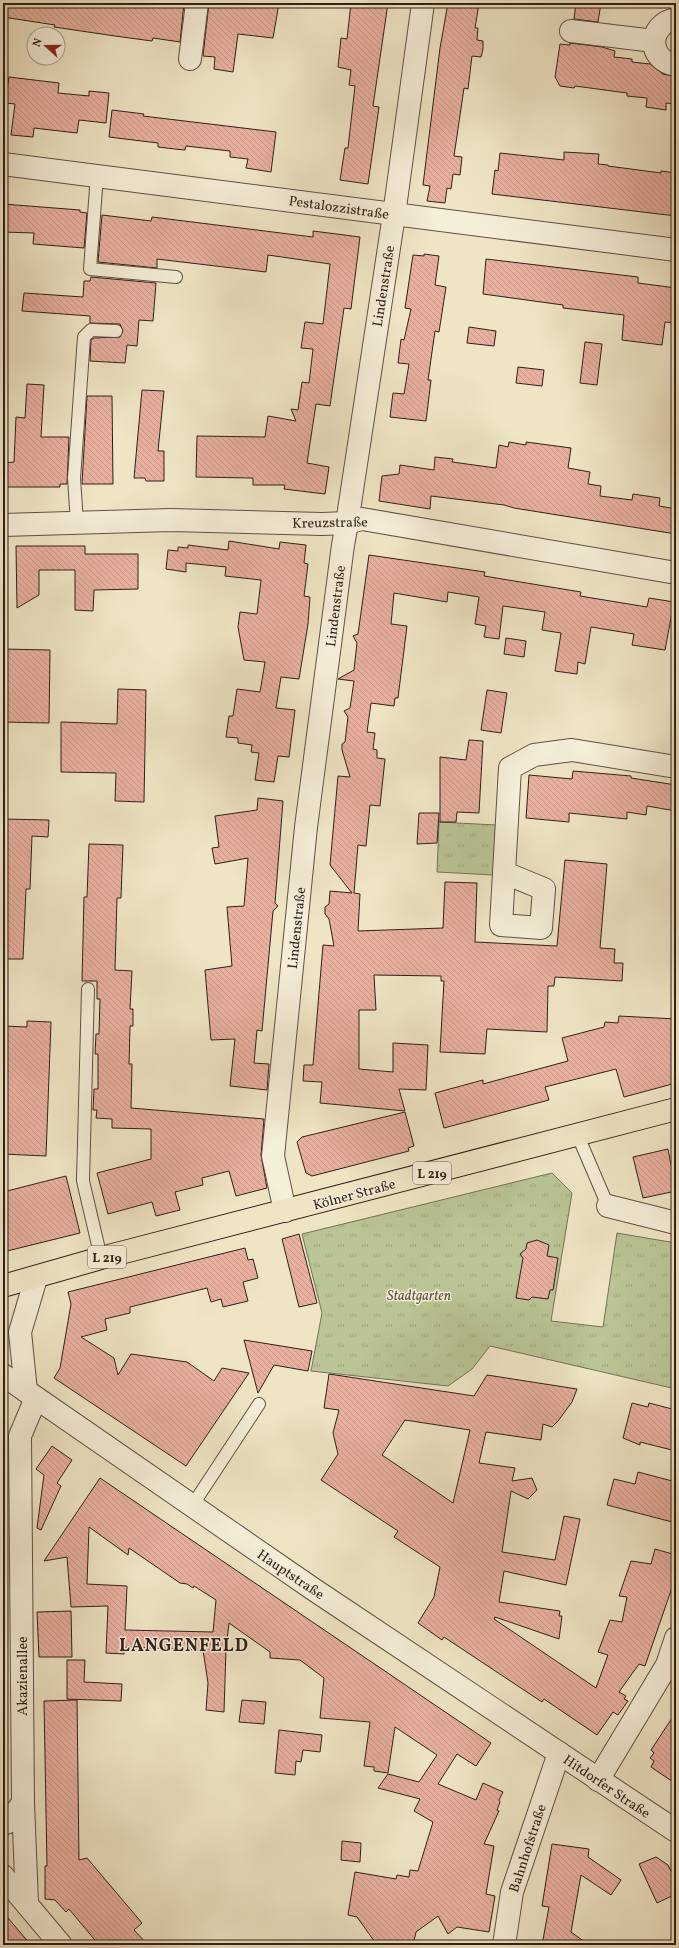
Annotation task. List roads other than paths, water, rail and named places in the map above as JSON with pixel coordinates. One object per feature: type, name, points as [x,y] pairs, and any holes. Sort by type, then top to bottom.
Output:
[{"type":"main road","name":"Kölner Straße","points":[[3,1286],[36,1278],[101,1258],[578,1136],[676,1109]]},
{"type":"street","points":[[190,58],[197,3]]},
{"type":"street","name":"Lindenstraße","points":[[286,1211],[273,1156],[306,827],[342,545],[348,523],[424,3]]},
{"type":"street","points":[[676,19],[662,24],[657,30],[654,41],[658,56],[668,64],[676,65]]},
{"type":"street","points":[[571,30],[654,41]]},
{"type":"street","name":"Pestalozzistraße","points":[[3,164],[676,250]]},
{"type":"street","name":"Kreuzstraße","points":[[3,524],[170,520],[322,524],[348,523],[362,519],[676,573]]},
{"type":"street","points":[[505,873],[510,768],[534,755],[572,750],[676,768]]},
{"type":"street","points":[[608,1206],[676,1223]]},
{"type":"street","points":[[31,1395],[20,1332],[36,1278]]},
{"type":"street","name":"Hauptstraße","points":[[3,1375],[312,1589],[559,1754]]},
{"type":"street","name":"Akazienallee","points":[[27,1904],[23,1803],[20,1436],[31,1395]]},
{"type":"street","points":[[598,1780],[667,1665],[676,1638]]},
{"type":"street","name":"Hitdorfer Straße","points":[[559,1754],[676,1831]]},
{"type":"street","name":"Bahnhofstraße","points":[[504,1945],[512,1892],[559,1754]]},
{"type":"street","points":[[3,1824],[8,1822],[23,1803]]},
{"type":"street","points":[[3,1876],[61,1945]]},
{"type":"lane","points":[[97,175],[90,269],[176,277]]},
{"type":"lane","points":[[78,523],[74,478],[84,337],[91,330],[116,331]]},
{"type":"lane","points":[[88,989],[83,1182],[101,1258]]},
{"type":"lane","points":[[578,1136],[608,1206]]},
{"type":"lane","points":[[192,1506],[259,1404]]},
{"type":"district","name":"LANGENFELD","points":[[184,1645]]},
{"type":"park label","name":"Stadtgarten","points":[[419,1295]]}]
